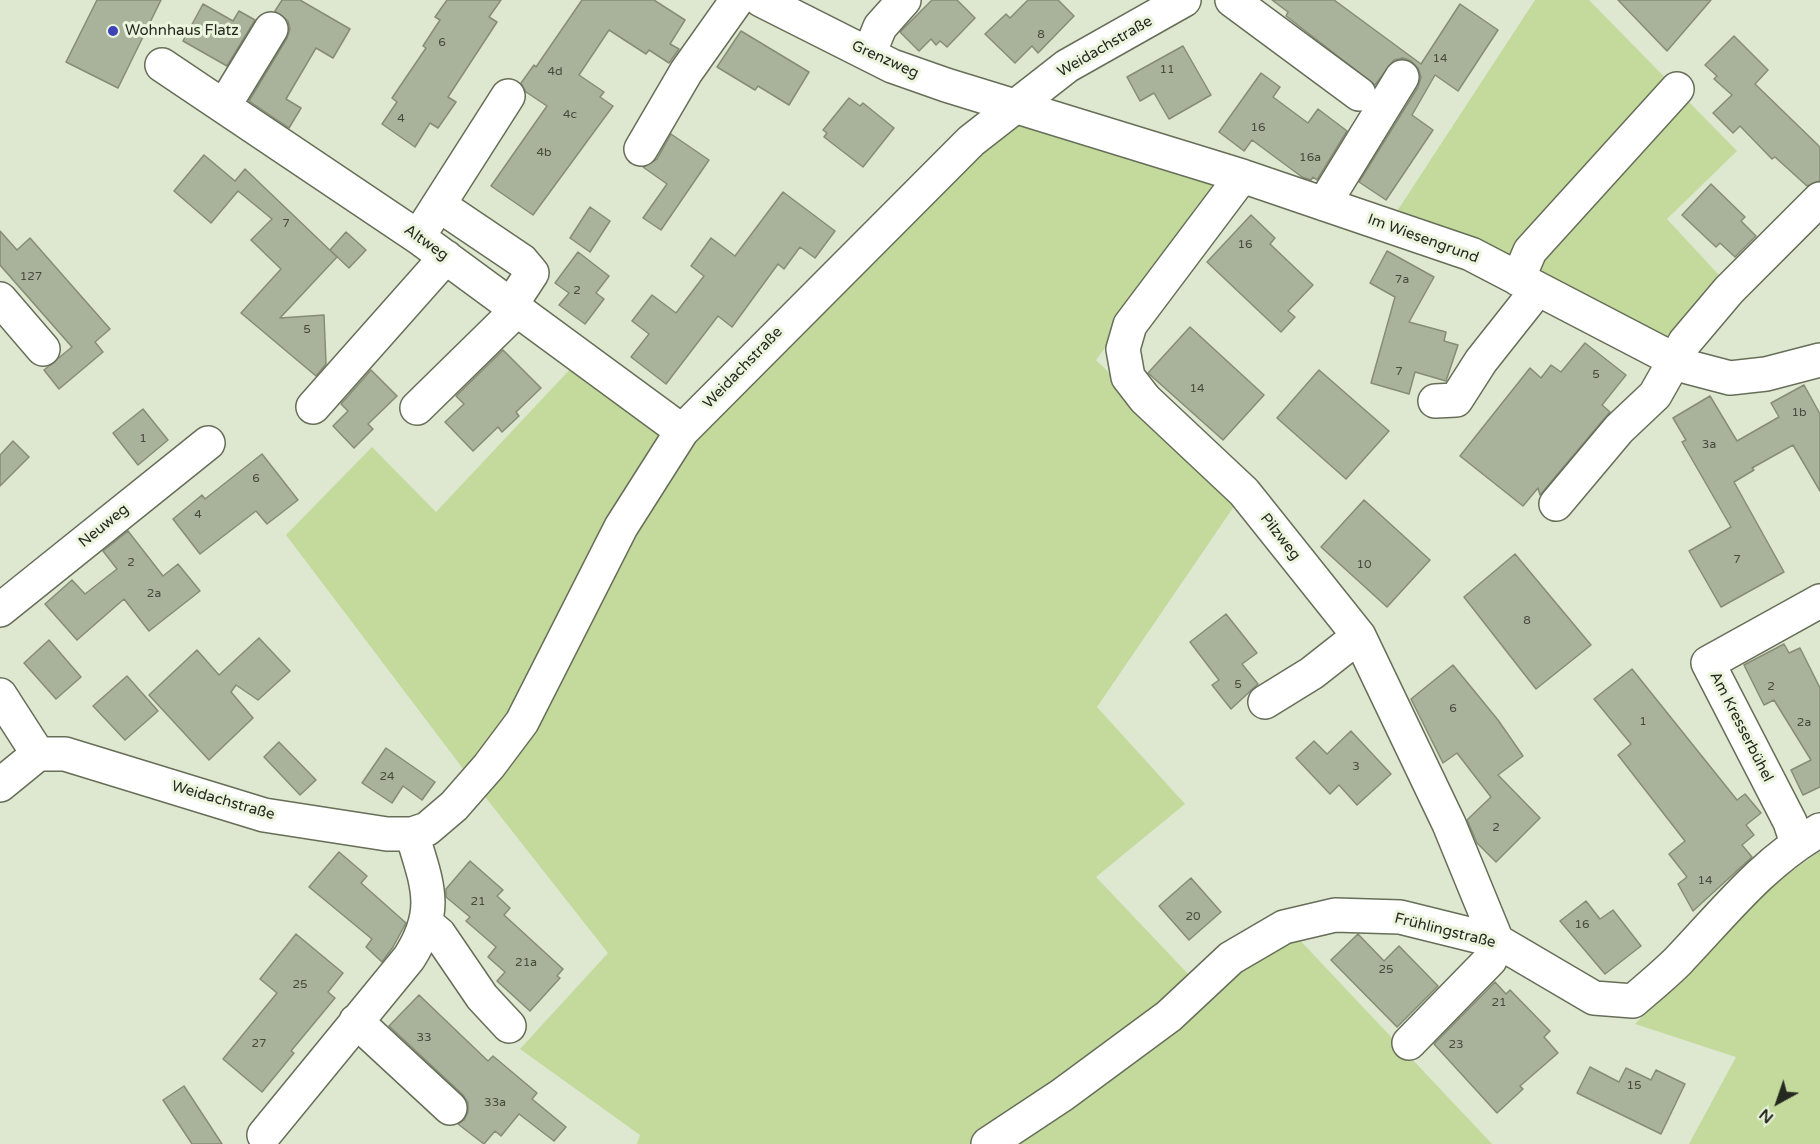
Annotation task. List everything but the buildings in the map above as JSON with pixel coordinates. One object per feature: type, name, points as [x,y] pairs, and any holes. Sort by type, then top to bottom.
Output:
[{"type":"street","points":[[641,149],[686,72],[737,0]]},
{"type":"street","name":"Grenzweg","points":[[761,0],[869,54],[935,81],[1015,106]]},
{"type":"street","points":[[869,54],[880,27],[904,0]]},
{"type":"street","name":"Weidachstraße","points":[[38,754],[65,754],[264,815],[387,834],[412,834],[427,829],[454,806],[489,766],[522,722],[621,527],[682,431],[970,141],[1067,66],[1184,0]]},
{"type":"street","points":[[1232,0],[1359,94]]},
{"type":"street","points":[[224,106],[271,28]]},
{"type":"street","name":"Altweg","points":[[162,65],[418,237],[682,431]]},
{"type":"street","points":[[1324,204],[1402,77]]},
{"type":"street","points":[[1435,401],[1456,400],[1481,361],[1528,284],[1530,251],[1677,89]]},
{"type":"street","points":[[418,237],[508,96]]},
{"type":"street","name":"Im Wiesengrund","points":[[1015,106],[1242,176],[1471,254],[1688,367],[1730,378],[1766,374],[1820,360]]},
{"type":"street","name":"Pilzweg","points":[[1242,176],[1130,326],[1123,349],[1128,377],[1145,399],[1244,492],[1359,636],[1449,824],[1497,941]]},
{"type":"street","points":[[1556,504],[1619,429],[1655,395],[1685,342],[1729,290],[1820,199]]},
{"type":"street","points":[[417,408],[515,307],[532,273],[522,261],[439,205]]},
{"type":"street","points":[[313,407],[446,257]]},
{"type":"street","points":[[0,299],[43,349]]},
{"type":"street","name":"Neuweg","points":[[0,610],[208,442]]},
{"type":"street","name":"Am Kresserbühel","points":[[1808,836],[1790,822],[1708,663],[1820,601]]},
{"type":"street","points":[[1265,702],[1312,673],[1359,636]]},
{"type":"street","points":[[0,695],[38,754],[0,785]]},
{"type":"street","points":[[264,1135],[409,958],[427,924],[429,900],[412,834]]},
{"type":"street","name":"Frühlingstraße","points":[[988,1144],[1062,1095],[1169,1016],[1231,958],[1284,927],[1335,915],[1400,917],[1497,941],[1594,998],[1633,1001],[1676,963],[1768,865],[1808,836]]},
{"type":"street","points":[[427,924],[439,934],[482,997],[509,1026]]},
{"type":"street","points":[[1409,1043],[1490,960],[1497,941]]},
{"type":"street","points":[[356,1021],[450,1108]]},
{"type":"green space","points":[[1535,0],[1589,0],[1737,151],[1667,219],[1730,287],[1674,358],[1388,225]]},
{"type":"green space","points":[[1014,109],[1230,178],[1096,360],[1239,499],[1097,707],[1185,804],[1096,877],[1190,976],[1295,935],[1492,1144],[637,1144],[640,1135],[520,1049],[608,953],[464,770],[286,535],[372,447],[436,512],[575,364],[686,437]]},
{"type":"green space","points":[[1820,851],[1820,1144],[1689,1144],[1736,1057],[1635,1024],[1766,890]]},
{"type":"place","name":"Wohnhaus Flatz","points":[[113,31]]}]
